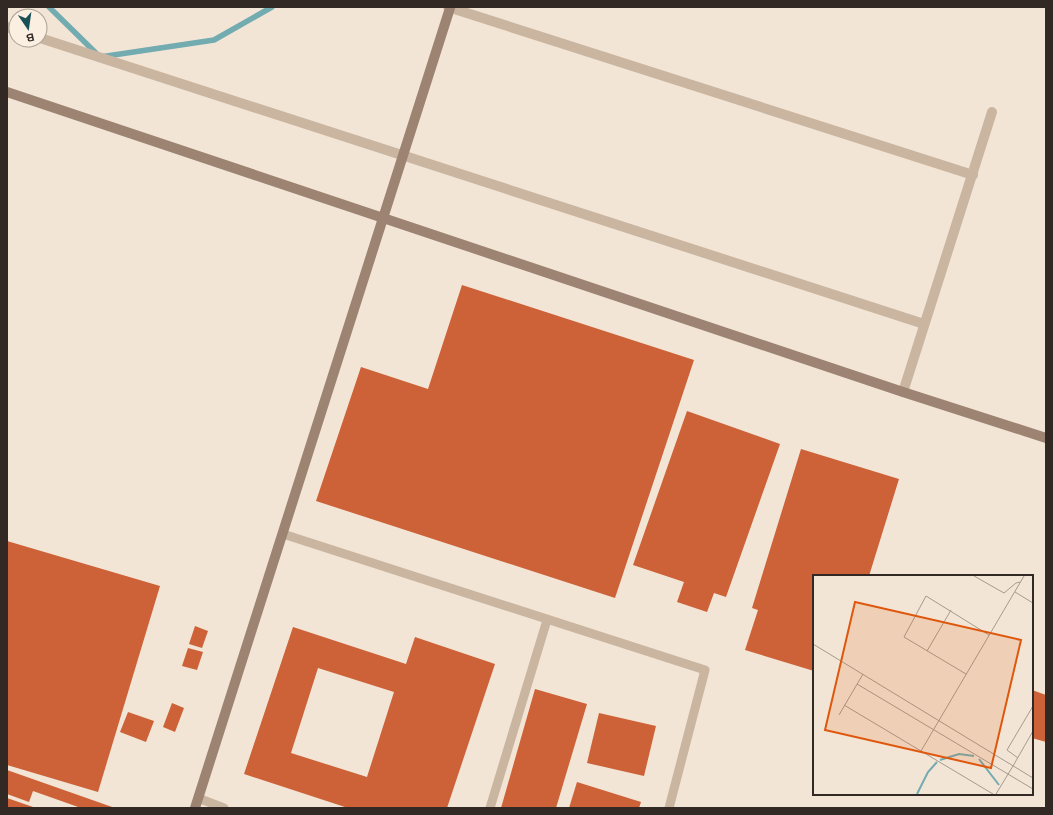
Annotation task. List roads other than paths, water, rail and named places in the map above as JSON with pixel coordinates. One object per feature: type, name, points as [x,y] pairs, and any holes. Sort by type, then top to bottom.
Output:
[{"type":"street","points":[[197,803],[449,7],[973,175]]},
{"type":"street","points":[[48,41],[924,324]]},
{"type":"street","points":[[7,92],[903,392],[1046,438]]},
{"type":"street","points":[[903,392],[992,112]]},
{"type":"lane","points":[[282,534],[705,670],[669,808]]},
{"type":"lane","points":[[490,808],[547,620]]},
{"type":"lane","points":[[197,803],[224,808]]},
{"type":"waterway","points":[[49,7],[100,57],[214,40],[272,7]]}]
